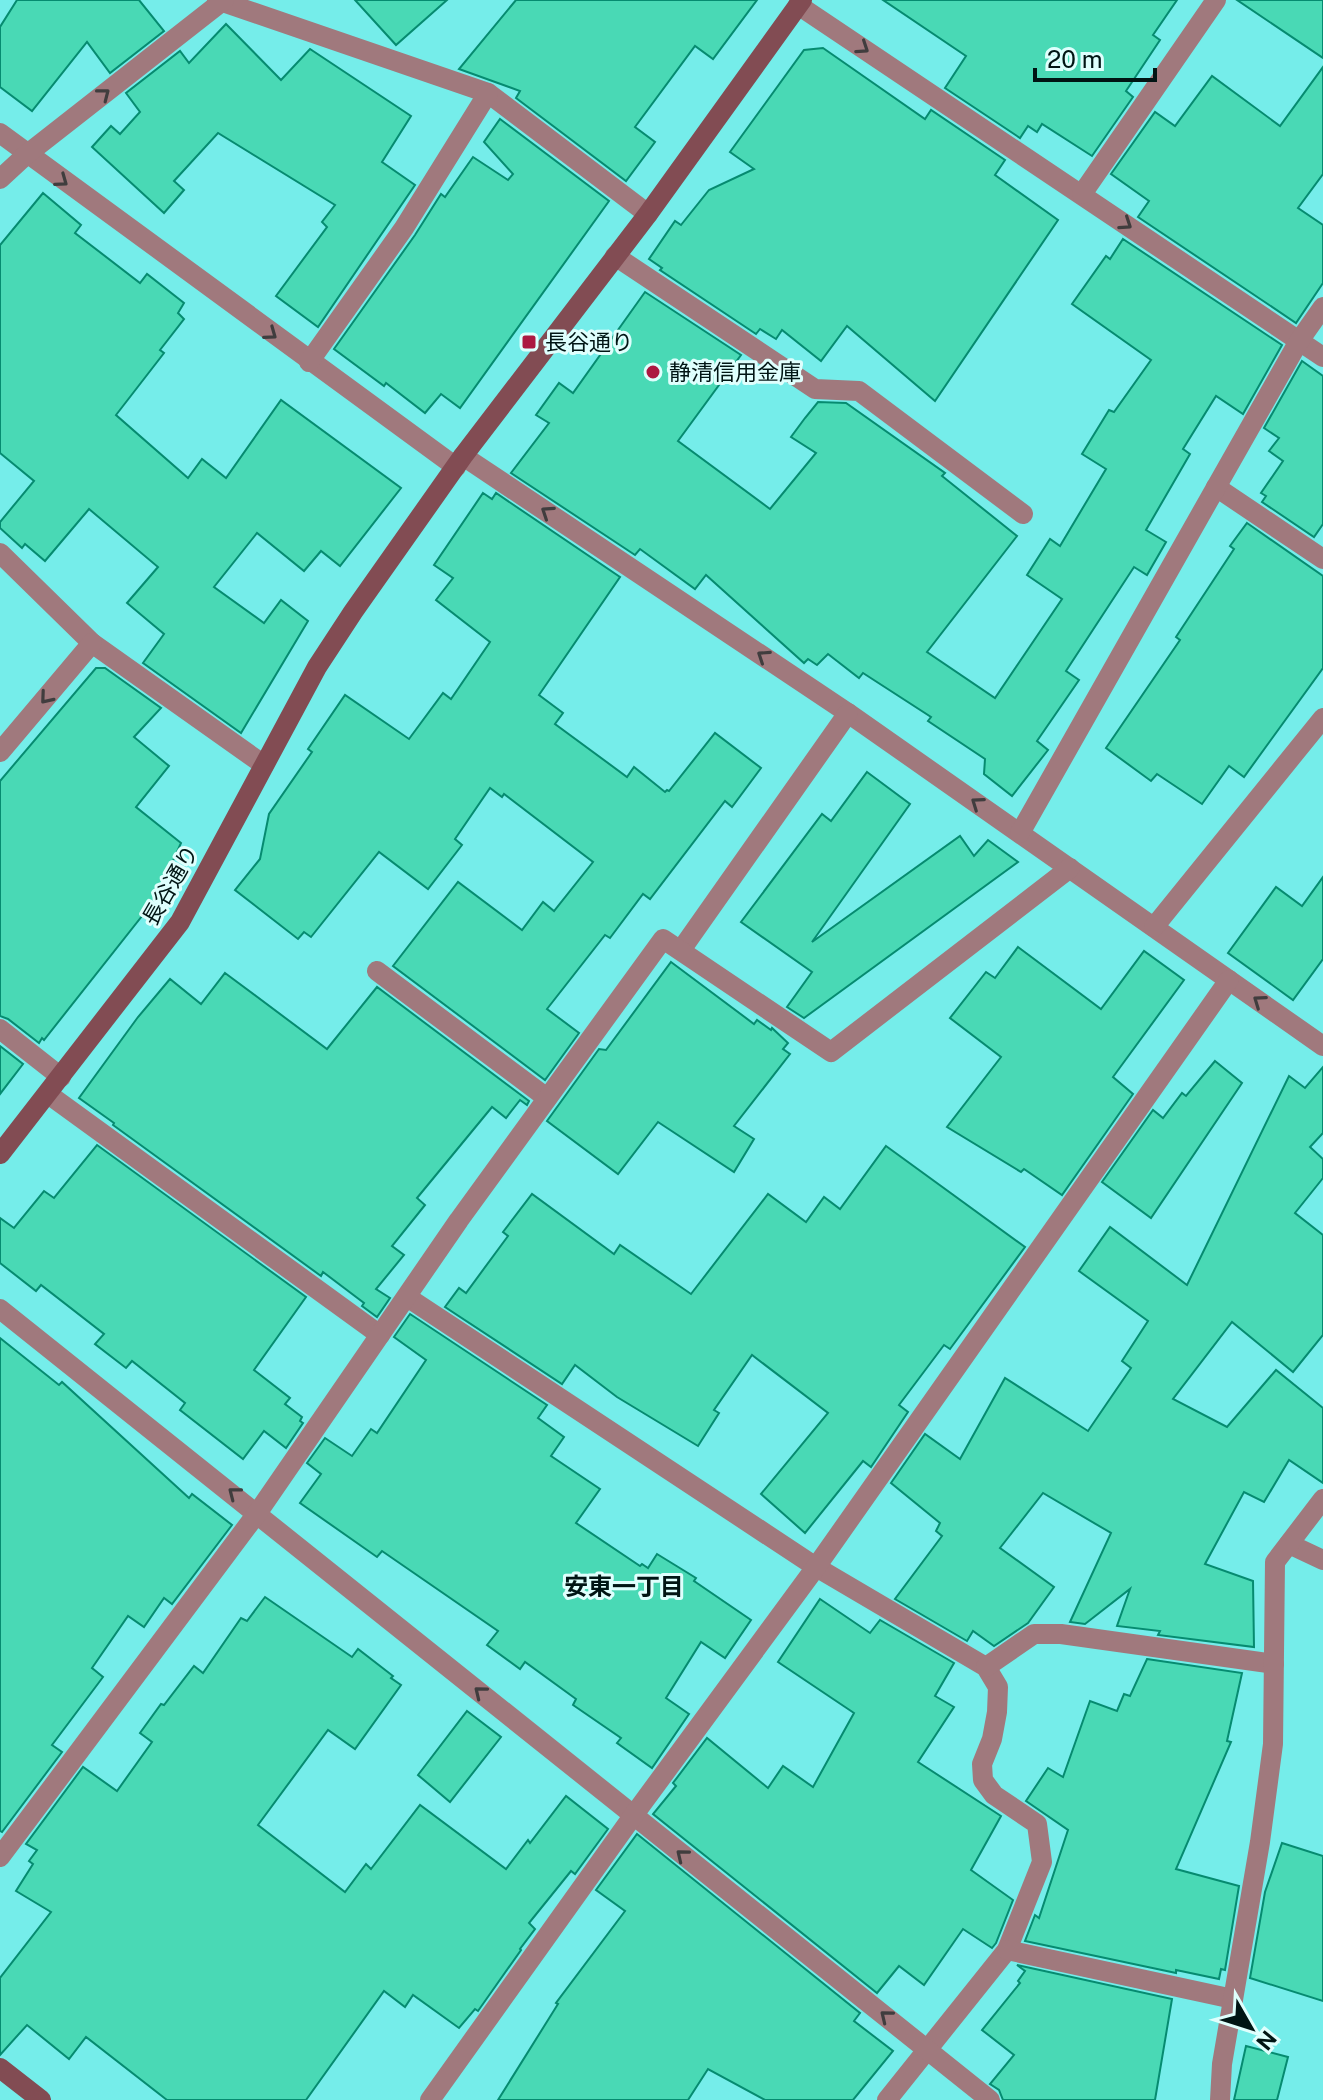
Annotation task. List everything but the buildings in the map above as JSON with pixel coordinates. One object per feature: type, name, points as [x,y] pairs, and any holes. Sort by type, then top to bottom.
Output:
[{"type":"street","points":[[1082,194],[1216,0]]},
{"type":"street","points":[[0,179],[220,1],[488,93],[648,214]]},
{"type":"street","points":[[800,2],[1323,357]]},
{"type":"street","name":"長谷通り","points":[[0,1154],[180,922],[317,667],[460,462],[648,214],[800,2]]},
{"type":"street","points":[[309,362],[404,228],[488,93]]},
{"type":"street","points":[[0,133],[309,362],[848,713],[1323,1046]]},
{"type":"street","points":[[615,256],[815,389],[859,391],[1023,514]]},
{"type":"street","points":[[1020,833],[1299,341],[1323,307]]},
{"type":"street","points":[[1216,487],[1323,559]]},
{"type":"street","points":[[0,553],[92,643],[264,765]]},
{"type":"street","points":[[0,752],[92,643]]},
{"type":"street","points":[[681,950],[848,713]]},
{"type":"street","points":[[1154,927],[1323,718]]},
{"type":"street","points":[[0,1857],[258,1512],[547,1098],[663,939],[831,1052],[1070,868]]},
{"type":"street","points":[[377,971],[547,1098]]},
{"type":"street","points":[[430,2100],[816,1567],[1229,980]]},
{"type":"street","points":[[0,1029],[61,1077]]},
{"type":"street","points":[[48,1094],[380,1335]]},
{"type":"street","points":[[407,1297],[816,1567],[986,1667],[998,1687],[992,1739],[982,1764],[983,1780],[994,1795],[1037,1824],[1042,1862],[1007,1950],[887,2100]]},
{"type":"street","points":[[0,1309],[258,1512],[990,2100]]},
{"type":"street","points":[[1220,2100],[1222,2064],[1260,1842],[1273,1744],[1275,1562],[1323,1499]]},
{"type":"street","points":[[1289,1544],[1323,1560]]},
{"type":"street","points":[[986,1667],[1034,1634],[1061,1634],[1274,1664]]},
{"type":"street","points":[[1007,1950],[1233,1999]]},
{"type":"street","points":[[0,2068],[41,2100]]},
{"type":"place","name":"長谷通り","points":[[529,342]]},
{"type":"place","name":"静清信用金庫","points":[[653,372]]},
{"type":"district","name":"安東一丁目","points":[[624,1586]]}]
